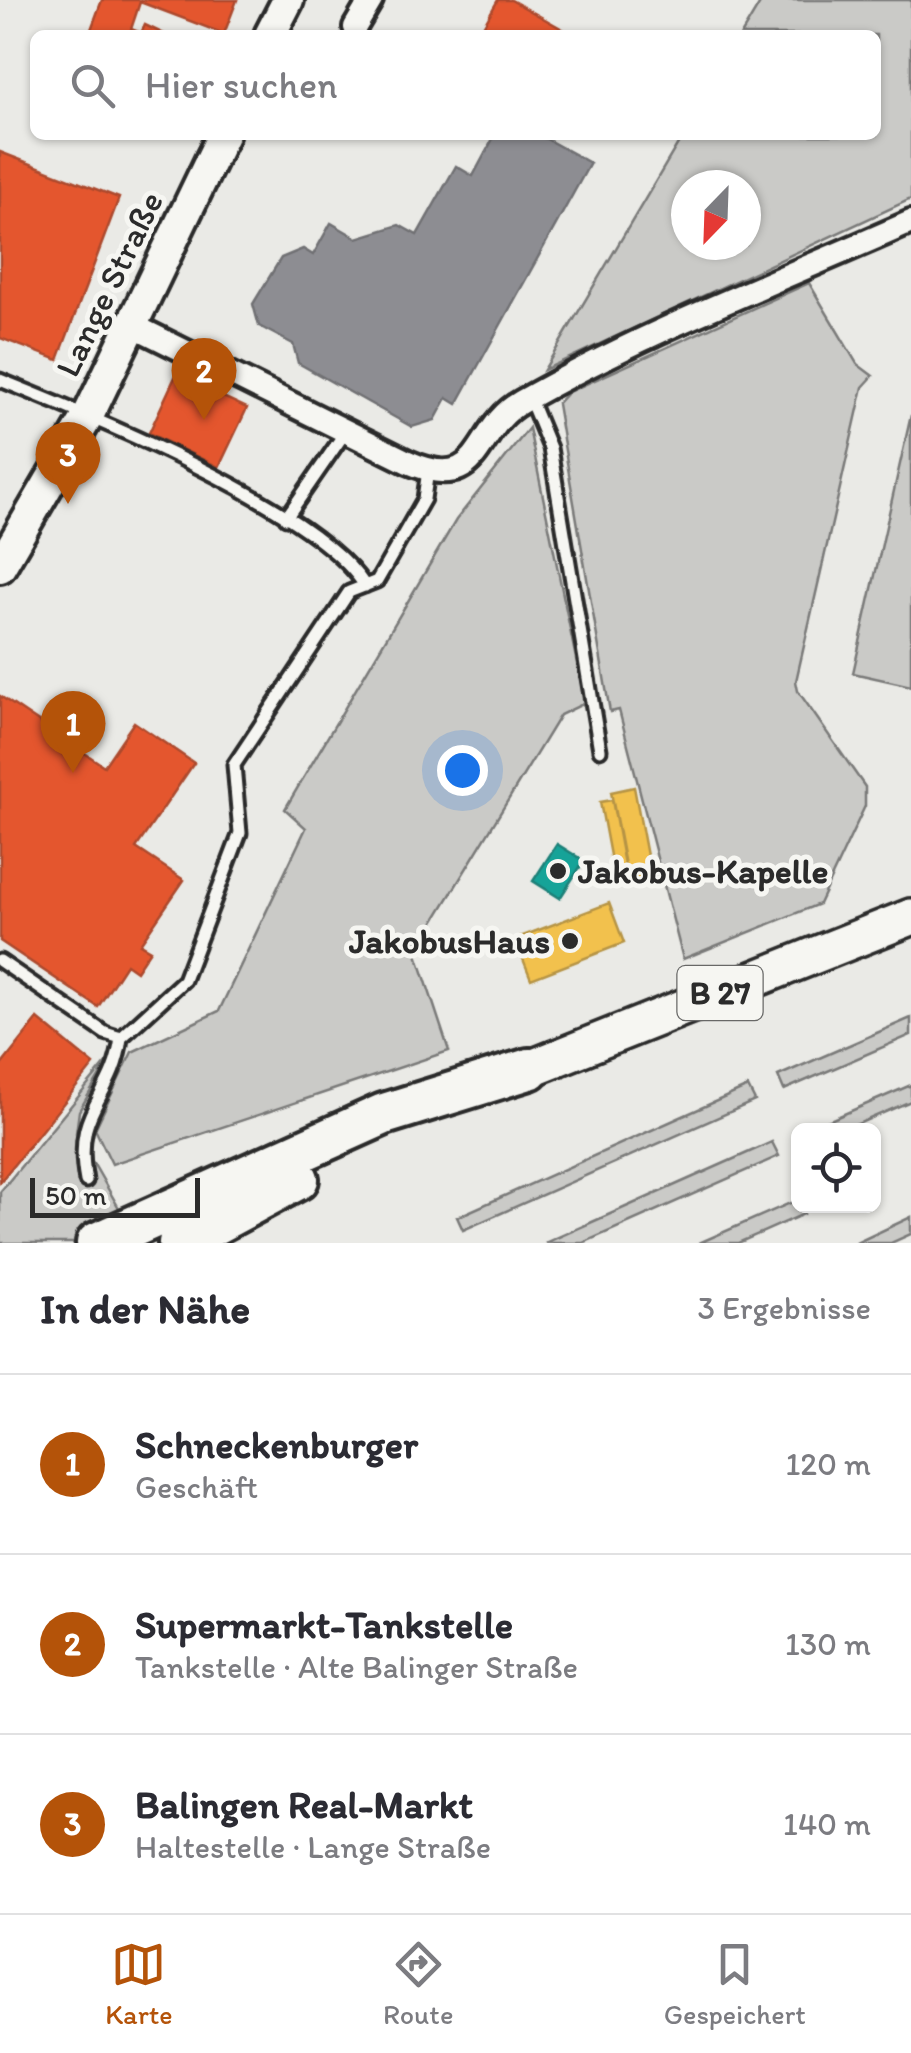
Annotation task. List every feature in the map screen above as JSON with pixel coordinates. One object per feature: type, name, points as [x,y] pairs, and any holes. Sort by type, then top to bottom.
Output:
[{"type":"highway","name":"B 27","points":[[97,1243],[164,1230],[306,1174],[529,1069]]},
{"type":"main road","name":"B 27","points":[[529,1069],[911,917]]},
{"type":"street","points":[[273,30],[288,0]]},
{"type":"street","points":[[355,27],[372,0]]},
{"type":"street","name":"Lange Straße","points":[[0,567],[88,416],[220,140]]},
{"type":"street","points":[[132,325],[428,470],[448,472],[466,466],[507,412],[533,395],[598,361],[911,222]]},
{"type":"lane","points":[[0,380],[88,416],[259,498],[354,568],[365,586]]},
{"type":"lane","points":[[533,395],[550,448],[600,750]]},
{"type":"lane","points":[[286,518],[346,431]]},
{"type":"lane","points":[[86,1181],[80,1148],[89,1113],[118,1066],[121,1038],[184,980],[240,833],[234,765],[350,592],[377,581],[424,499],[428,470]]},
{"type":"lane","points":[[0,961],[105,1033],[121,1038]]},
{"type":"shaded area","points":[[762,0],[911,0],[911,199],[544,370],[680,140],[881,140],[881,30],[744,30]]},
{"type":"shaded area","points":[[809,283],[857,364],[873,376],[863,387],[796,681],[798,691],[865,787],[865,806],[819,904],[683,959],[619,710],[610,712],[557,404],[568,392]]},
{"type":"shaded area","points":[[911,415],[911,686],[853,673]]},
{"type":"shaded area","points":[[529,428],[585,703],[560,715],[416,951],[449,1051],[112,1164],[95,1129],[132,1052],[219,1011],[306,828],[285,809],[456,520]]},
{"type":"shaded area","points":[[911,1018],[911,1035],[784,1090],[778,1076]]},
{"type":"shaded area","points":[[111,1057],[79,1111],[76,1133],[123,1215],[73,1243],[0,1243],[0,1192]]},
{"type":"shaded area","points":[[911,1085],[911,1101],[860,1123],[823,1123]]},
{"type":"shaded area","points":[[748,1087],[755,1101],[463,1230],[457,1217]]},
{"type":"shaded area","points":[[772,1142],[779,1156],[583,1243],[545,1243]]},
{"type":"shaded area","points":[[791,1203],[791,1213],[804,1214],[738,1243],[699,1243]]},
{"type":"shaded area","points":[[911,1217],[911,1234],[891,1243],[856,1243]]},
{"type":"building: Wohnen","points":[[634,787],[651,877],[628,881],[611,792]]},
{"type":"building: Wohnen","points":[[612,800],[626,875],[614,877],[600,802]]},
{"type":"building: Wohnen","name":"JakobusHaus","points":[[609,903],[624,943],[531,979],[515,939]]},
{"type":"building: Handel","points":[[102,0],[237,0],[226,30],[214,30],[140,2],[134,30],[91,30]]},
{"type":"building: Handel","points":[[498,0],[511,0],[564,30],[481,30]]},
{"type":"building: Handel","points":[[0,152],[119,198],[58,360],[0,338]]},
{"type":"building: Handel","points":[[176,375],[247,408],[219,467],[149,433]]},
{"type":"building: Handel","points":[[0,696],[104,766],[134,722],[194,763],[136,848],[184,880],[140,944],[150,950],[136,971],[126,964],[98,1007],[0,941]]},
{"type":"building: Handel","points":[[38,1019],[94,1065],[0,1182],[0,1067]]},
{"type":"building: Öffentlich","name":"Jakobus-Kapelle","points":[[557,844],[584,861],[560,898],[533,881]]},
{"type":"building: Industrie","points":[[492,140],[548,140],[590,163],[457,404],[447,398],[435,420],[412,427],[298,363],[293,344],[259,326],[253,304],[281,258],[303,249],[313,255],[331,223],[357,238],[399,225],[417,235],[456,166],[473,176]]},
{"type":"place","name":"Supermarkt-Tankstelle","points":[[204,420]]},
{"type":"place","name":"Balingen Real-Markt","points":[[68,504]]},
{"type":"place","name":"Schneckenburger","points":[[73,773]]},
{"type":"place","name":"Jakobus-Kapelle","points":[[558,871]]},
{"type":"place","name":"JakobusHaus","points":[[570,941]]}]
